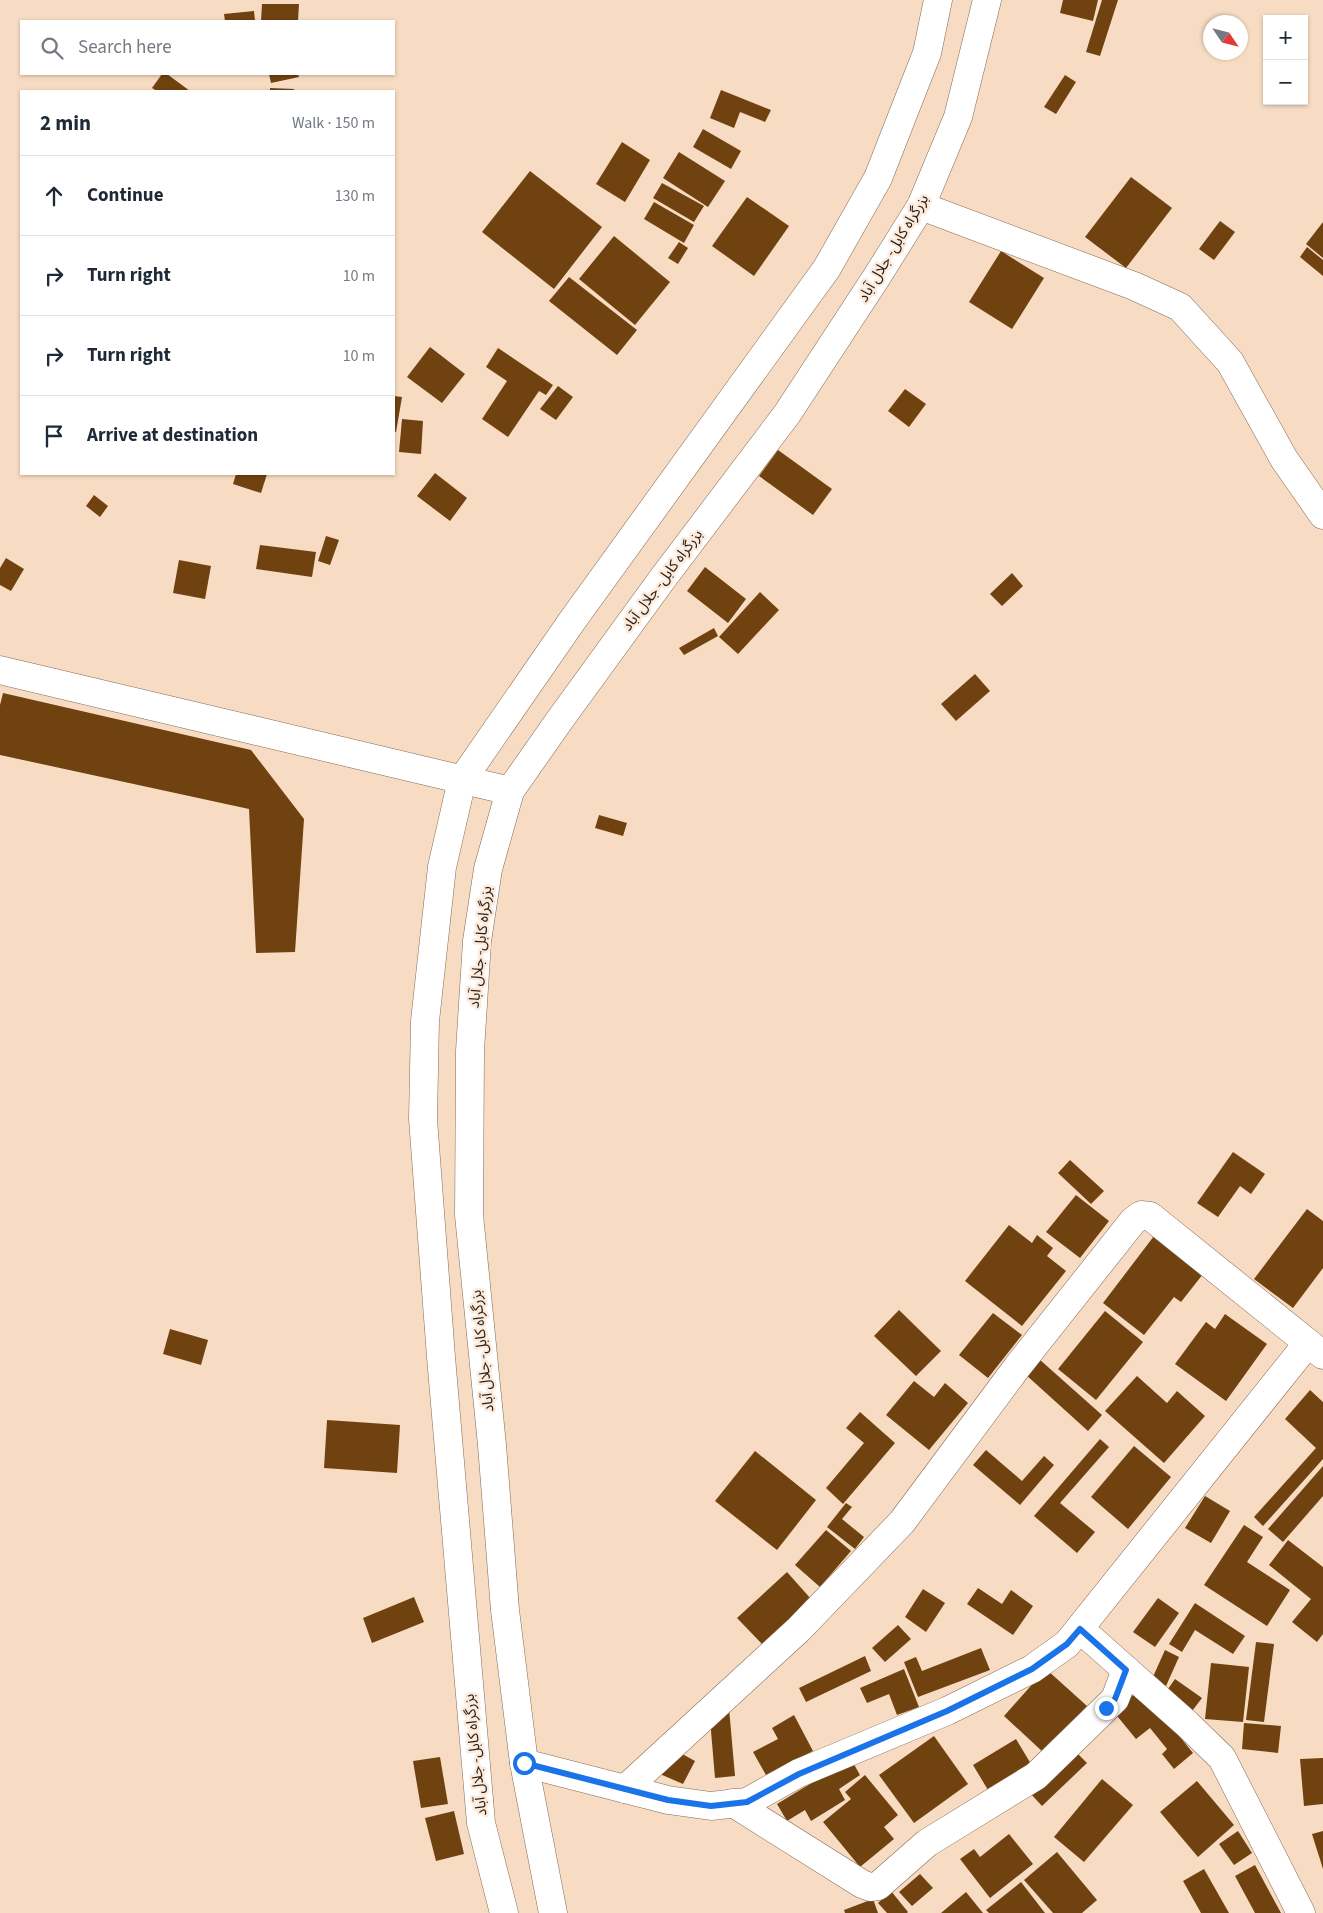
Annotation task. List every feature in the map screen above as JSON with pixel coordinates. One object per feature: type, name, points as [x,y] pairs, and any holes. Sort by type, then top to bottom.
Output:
[{"type":"main road","name":"بزرگراه کابل- جلال آباد","points":[[504,1913],[480,1813],[441,1357],[423,1119],[425,1021],[442,867],[462,780],[572,622],[827,268],[878,178],[927,53],[938,0]]},
{"type":"main road","name":"بزرگراه کابل- جلال آباد","points":[[554,1913],[524,1763],[505,1610],[491,1436],[469,1216],[470,1051],[477,941],[488,869],[510,791],[663,578],[787,414],[921,206],[958,117],[987,0]]},
{"type":"main road","points":[[921,206],[1134,286],[1180,306],[1230,362],[1284,460],[1323,515]]},
{"type":"main road","points":[[0,670],[510,791]]},
{"type":"main road","points":[[524,1763],[625,1789],[668,1800],[711,1806],[747,1802],[799,1774],[947,1711],[1032,1669],[1067,1644],[1316,1349],[1150,1216],[1141,1215],[1133,1221],[1018,1366],[902,1522],[799,1629],[625,1789]]},
{"type":"main road","points":[[1080,1629],[1222,1758],[1301,1913]]},
{"type":"main road","points":[[734,1803],[862,1884],[870,1887],[878,1886],[927,1843],[1036,1776],[1115,1699],[1126,1670]]},
{"type":"building","points":[[1063,0],[1098,0],[1093,21],[1060,13]]},
{"type":"building","points":[[1102,0],[1118,0],[1100,56],[1086,52]]},
{"type":"building","points":[[262,4],[299,4],[298,20],[261,20]]},
{"type":"building","points":[[254,11],[255,20],[225,20],[224,14]]},
{"type":"building","points":[[161,75],[168,75],[189,90],[155,90],[152,88]]},
{"type":"building","points":[[269,75],[298,75],[299,77],[271,83]]},
{"type":"building","points":[[1065,75],[1076,82],[1056,114],[1044,107]]},
{"type":"building","points":[[270,88],[294,89],[294,90],[270,90]]},
{"type":"building","points":[[721,90],[771,110],[765,122],[740,112],[734,128],[710,118]]},
{"type":"building","points":[[703,129],[741,151],[731,169],[693,147]]},
{"type":"building","points":[[622,142],[650,160],[625,202],[596,184]]},
{"type":"building","points":[[679,152],[725,181],[708,207],[663,178]]},
{"type":"building","points":[[530,171],[602,227],[554,289],[482,232]]},
{"type":"building","points":[[1131,177],[1172,208],[1126,268],[1085,237]]},
{"type":"building","points":[[662,183],[704,206],[694,222],[653,198]]},
{"type":"building","points":[[747,197],[789,226],[754,276],[712,246]]},
{"type":"building","points":[[654,202],[694,225],[684,243],[644,219]]},
{"type":"building","points":[[1220,221],[1235,232],[1214,260],[1199,249]]},
{"type":"building","points":[[1323,222],[1323,258],[1306,244]]},
{"type":"building","points":[[614,236],[670,282],[635,325],[579,279]]},
{"type":"building","points":[[679,242],[688,248],[678,264],[668,258]]},
{"type":"building","points":[[1307,247],[1323,260],[1323,276],[1300,257]]},
{"type":"building","points":[[1001,251],[1044,278],[1012,329],[969,302]]},
{"type":"building","points":[[569,277],[637,330],[617,355],[549,301]]},
{"type":"building","points":[[430,347],[465,374],[442,403],[407,377]]},
{"type":"building","points":[[498,348],[553,385],[546,395],[539,391],[508,437],[482,419],[507,381],[486,367]]},
{"type":"building","points":[[558,386],[573,397],[556,420],[540,409]]},
{"type":"building","points":[[905,389],[926,404],[909,427],[888,411]]},
{"type":"building","points":[[395,396],[402,397],[395,432]]},
{"type":"building","points":[[402,419],[423,421],[421,454],[399,452]]},
{"type":"building","points":[[778,450],[832,489],[813,515],[759,476]]},
{"type":"building","points":[[435,473],[467,498],[450,521],[417,496]]},
{"type":"building","points":[[236,475],[267,475],[261,493],[233,484]]},
{"type":"building","points":[[94,495],[108,506],[100,517],[86,506]]},
{"type":"building","points":[[326,536],[339,540],[330,565],[318,561]]},
{"type":"building","points":[[260,545],[316,552],[312,577],[256,569]]},
{"type":"building","points":[[6,558],[24,569],[11,591],[0,585],[0,568]]},
{"type":"building","points":[[179,560],[211,566],[205,599],[173,593]]},
{"type":"building","points":[[705,567],[746,599],[728,623],[687,591]]},
{"type":"building","points":[[1012,573],[1023,586],[1002,606],[990,594]]},
{"type":"building","points":[[760,592],[779,610],[738,654],[719,637]]},
{"type":"building","points":[[714,628],[718,636],[684,655],[679,648]]},
{"type":"building","points":[[975,674],[990,691],[956,721],[941,704]]},
{"type":"building","points":[[3,693],[251,750],[304,819],[295,952],[256,953],[249,809],[0,755],[0,705]]},
{"type":"building","points":[[599,815],[627,823],[623,836],[595,828]]},
{"type":"building","points":[[1233,1152],[1265,1174],[1251,1194],[1240,1186],[1218,1217],[1197,1203]]},
{"type":"building","points":[[1070,1160],[1104,1191],[1091,1204],[1058,1173]]},
{"type":"building","points":[[1076,1195],[1109,1221],[1080,1258],[1046,1232]]},
{"type":"building","points":[[1307,1209],[1323,1221],[1323,1268],[1293,1308],[1254,1279]]},
{"type":"building","points":[[1009,1225],[1032,1243],[1037,1235],[1053,1248],[1047,1256],[1066,1271],[1022,1326],[965,1281]]},
{"type":"building","points":[[1154,1236],[1203,1274],[1181,1302],[1174,1297],[1144,1335],[1103,1303]]},
{"type":"building","points":[[899,1310],[941,1351],[916,1376],[874,1336]]},
{"type":"building","points":[[1105,1311],[1143,1342],[1096,1400],[1058,1369]]},
{"type":"building","points":[[993,1313],[1022,1335],[988,1378],[959,1355]]},
{"type":"building","points":[[1225,1314],[1267,1344],[1226,1401],[1175,1364],[1206,1322],[1215,1329]]},
{"type":"building","points":[[170,1329],[208,1340],[201,1365],[163,1354]]},
{"type":"building","points":[[1039,1359],[1102,1415],[1088,1431],[1025,1374]]},
{"type":"building","points":[[1137,1376],[1167,1403],[1177,1391],[1205,1416],[1164,1463],[1105,1411]]},
{"type":"building","points":[[914,1381],[934,1397],[945,1383],[968,1403],[929,1450],[886,1415]]},
{"type":"building","points":[[1310,1390],[1323,1402],[1323,1459],[1263,1526],[1254,1517],[1316,1448],[1285,1419]]},
{"type":"building","points":[[860,1412],[895,1443],[843,1504],[826,1488],[864,1443],[846,1428]]},
{"type":"building","points":[[327,1420],[400,1425],[397,1473],[324,1468]]},
{"type":"building","points":[[1100,1439],[1109,1447],[1060,1503],[1095,1532],[1077,1553],[1034,1516]]},
{"type":"building","points":[[1134,1446],[1171,1477],[1128,1529],[1091,1497]]},
{"type":"building","points":[[986,1450],[1022,1481],[1044,1456],[1054,1465],[1020,1505],[973,1465]]},
{"type":"building","points":[[755,1451],[816,1500],[777,1550],[715,1501]]},
{"type":"building","points":[[1323,1466],[1323,1496],[1283,1542],[1268,1529]]},
{"type":"building","points":[[1205,1496],[1230,1511],[1211,1543],[1185,1528]]},
{"type":"building","points":[[846,1503],[852,1507],[842,1519],[864,1537],[855,1549],[827,1527]]},
{"type":"building","points":[[1244,1525],[1263,1537],[1247,1562],[1290,1590],[1267,1626],[1204,1585]]},
{"type":"building","points":[[826,1530],[851,1551],[820,1587],[795,1565]]},
{"type":"building","points":[[1288,1540],[1323,1567],[1323,1634],[1317,1642],[1292,1622],[1311,1599],[1269,1565]]},
{"type":"building","points":[[787,1572],[811,1599],[762,1644],[737,1618]]},
{"type":"building","points":[[978,1588],[1002,1604],[1011,1590],[1033,1606],[1013,1635],[967,1604]]},
{"type":"building","points":[[923,1589],[945,1603],[926,1632],[905,1617]]},
{"type":"building","points":[[414,1597],[424,1622],[372,1643],[363,1618]]},
{"type":"building","points":[[1158,1598],[1179,1613],[1155,1647],[1133,1632]]},
{"type":"building","points":[[1195,1603],[1245,1636],[1233,1654],[1195,1630],[1182,1652],[1169,1644]]},
{"type":"building","points":[[898,1625],[911,1639],[885,1662],[872,1648]]},
{"type":"building","points":[[1256,1642],[1274,1644],[1264,1722],[1246,1720]]},
{"type":"building","points":[[981,1648],[990,1670],[918,1697],[904,1662],[916,1657],[922,1671]]},
{"type":"building","points":[[1165,1650],[1179,1657],[1166,1686],[1152,1679]]},
{"type":"building","points":[[865,1656],[871,1671],[806,1702],[799,1688]]},
{"type":"building","points":[[1211,1663],[1249,1667],[1243,1722],[1205,1719]]},
{"type":"building","points":[[904,1669],[919,1707],[897,1715],[889,1694],[867,1703],[860,1688]]},
{"type":"building","points":[[1046,1669],[1087,1706],[1044,1753],[1004,1716]]},
{"type":"building","points":[[1175,1679],[1202,1698],[1189,1715],[1163,1696]]},
{"type":"building","points":[[1141,1689],[1193,1753],[1174,1769],[1162,1754],[1167,1749],[1150,1728],[1136,1739],[1113,1711]]},
{"type":"building","points":[[729,1708],[735,1776],[715,1778],[710,1719]]},
{"type":"building","points":[[794,1715],[813,1751],[766,1775],[753,1752],[778,1739],[772,1728]]},
{"type":"building","points":[[1244,1723],[1281,1726],[1278,1753],[1242,1749]]},
{"type":"building","points":[[934,1736],[968,1784],[914,1823],[879,1775]]},
{"type":"building","points":[[1016,1739],[1031,1764],[988,1790],[973,1765]]},
{"type":"building","points":[[675,1750],[695,1761],[683,1784],[653,1771]]},
{"type":"building","points":[[1075,1751],[1087,1763],[1042,1806],[1030,1793]]},
{"type":"building","points":[[440,1757],[448,1804],[421,1808],[413,1761]]},
{"type":"building","points":[[1323,1758],[1323,1804],[1304,1806],[1300,1759]]},
{"type":"building","points":[[851,1759],[860,1775],[839,1789],[845,1800],[811,1821],[805,1810],[787,1821],[777,1804]]},
{"type":"building","points":[[865,1775],[898,1815],[884,1827],[894,1839],[860,1867],[823,1822],[851,1799],[845,1792]]},
{"type":"building","points":[[1102,1779],[1133,1805],[1084,1862],[1054,1837]]},
{"type":"building","points":[[1197,1781],[1234,1825],[1198,1857],[1160,1812]]},
{"type":"building","points":[[454,1811],[464,1854],[436,1861],[425,1818]]},
{"type":"building","points":[[1238,1831],[1252,1853],[1234,1865],[1219,1844]]},
{"type":"building","points":[[1323,1831],[1323,1869],[1312,1834]]},
{"type":"building","points":[[1009,1834],[1033,1864],[990,1898],[960,1859],[974,1849],[980,1857]]},
{"type":"building","points":[[1057,1852],[1097,1900],[1082,1913],[1053,1913],[1024,1880]]},
{"type":"building","points":[[1255,1865],[1281,1913],[1255,1913],[1235,1876]]},
{"type":"building","points":[[1204,1869],[1229,1913],[1201,1913],[1183,1881]]},
{"type":"building","points":[[920,1874],[933,1888],[912,1906],[899,1892]]},
{"type":"building","points":[[1021,1882],[1045,1913],[989,1913],[986,1910]]},
{"type":"building","points":[[891,1891],[907,1913],[887,1913],[878,1903]]},
{"type":"building","points":[[966,1892],[983,1913],[941,1913]]},
{"type":"building","points":[[873,1899],[878,1913],[845,1913],[844,1910]]},
{"type":"route","points":[[524,1763],[668,1800],[711,1806],[747,1802],[799,1774],[947,1711],[1032,1669],[1067,1644],[1080,1629],[1126,1670],[1122,1685],[1115,1699],[1106,1708]]}]
